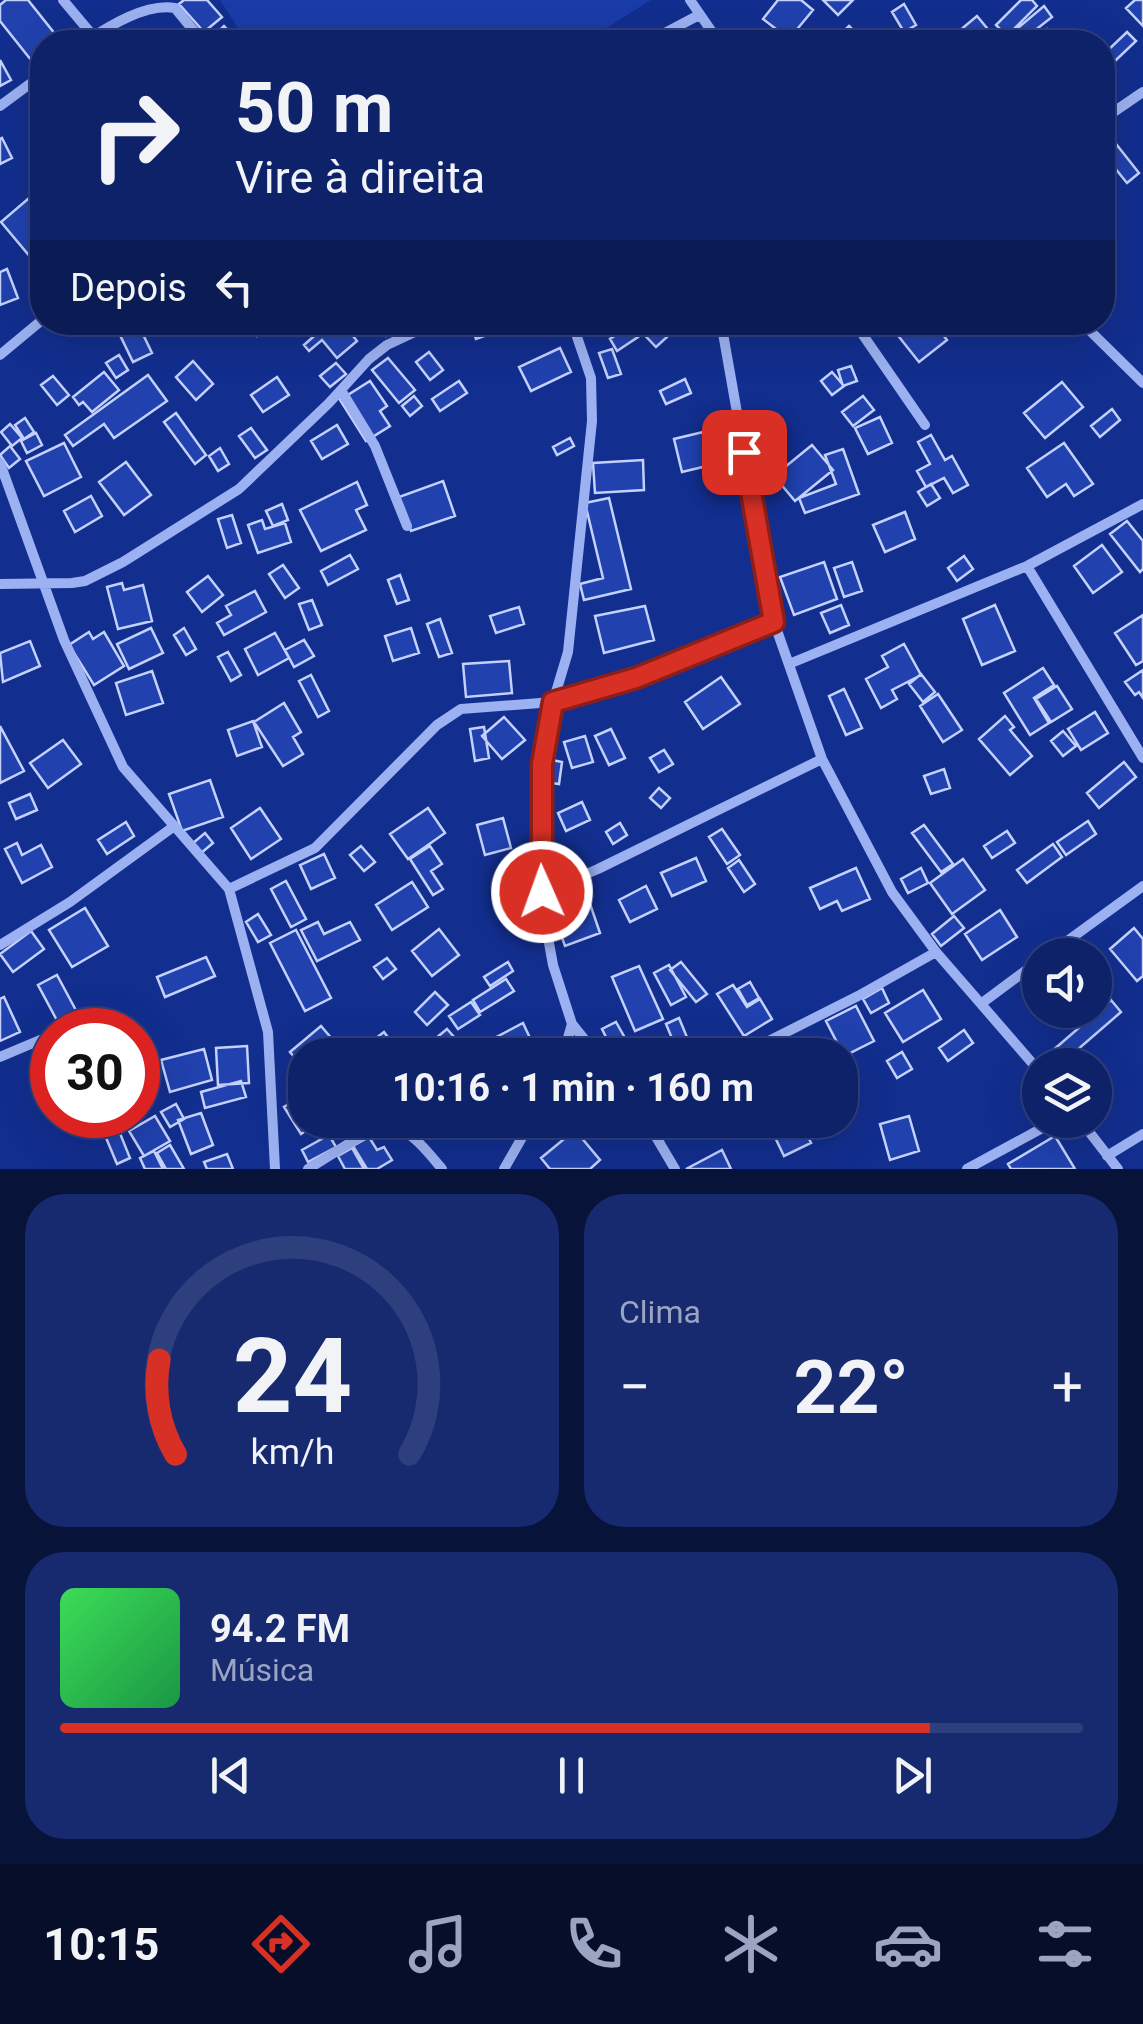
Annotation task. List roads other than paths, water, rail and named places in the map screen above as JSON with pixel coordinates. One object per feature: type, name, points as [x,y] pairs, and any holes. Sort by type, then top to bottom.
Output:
[{"type":"street","points":[[62,0],[83,30]]},
{"type":"street","points":[[690,0],[710,30]]},
{"type":"street","points":[[108,30],[136,15],[168,7],[175,8],[193,30]]},
{"type":"street","points":[[670,30],[699,14]]},
{"type":"street","points":[[0,106],[30,84]]},
{"type":"street","points":[[1115,111],[1143,92]]},
{"type":"street","points":[[0,356],[30,330]]},
{"type":"street","points":[[0,584],[85,581],[123,562],[224,498],[288,444],[378,352],[402,335]]},
{"type":"street","points":[[576,335],[591,378],[592,421],[568,652],[553,702],[542,764],[542,892],[553,965],[572,1024],[583,1038]]},
{"type":"street","points":[[724,335],[774,622],[822,759],[892,892],[936,952],[1022,1051]]},
{"type":"street","points":[[863,335],[924,426]]},
{"type":"street","points":[[1094,335],[1143,383]]},
{"type":"street","points":[[341,390],[376,446],[407,526]]},
{"type":"street","points":[[0,462],[64,640],[123,767],[229,889],[268,1032],[275,1169]]},
{"type":"street","points":[[789,664],[1028,566],[1143,504]]},
{"type":"street","points":[[1028,566],[1143,758]]},
{"type":"street","points":[[229,889],[315,848],[447,716],[461,708],[553,702],[636,678],[774,622]]},
{"type":"street","points":[[542,892],[598,869],[822,759]]},
{"type":"street","points":[[0,945],[70,902],[173,828]]},
{"type":"street","points":[[1071,938],[1143,886]]},
{"type":"street","points":[[773,1038],[936,952]]},
{"type":"street","points":[[982,1003],[1022,973]]},
{"type":"street","points":[[568,1038],[572,1024]]},
{"type":"street","points":[[0,1057],[30,1044]]},
{"type":"street","points":[[308,1169],[362,1136],[393,1125],[404,1130],[442,1169]]},
{"type":"street","points":[[1107,1156],[1143,1134]]},
{"type":"street","points":[[504,1169],[522,1138]]},
{"type":"street","points":[[656,1138],[674,1169]]},
{"type":"street","points":[[967,1169],[1024,1138]]},
{"type":"street","points":[[1094,1138],[1118,1169]]}]
